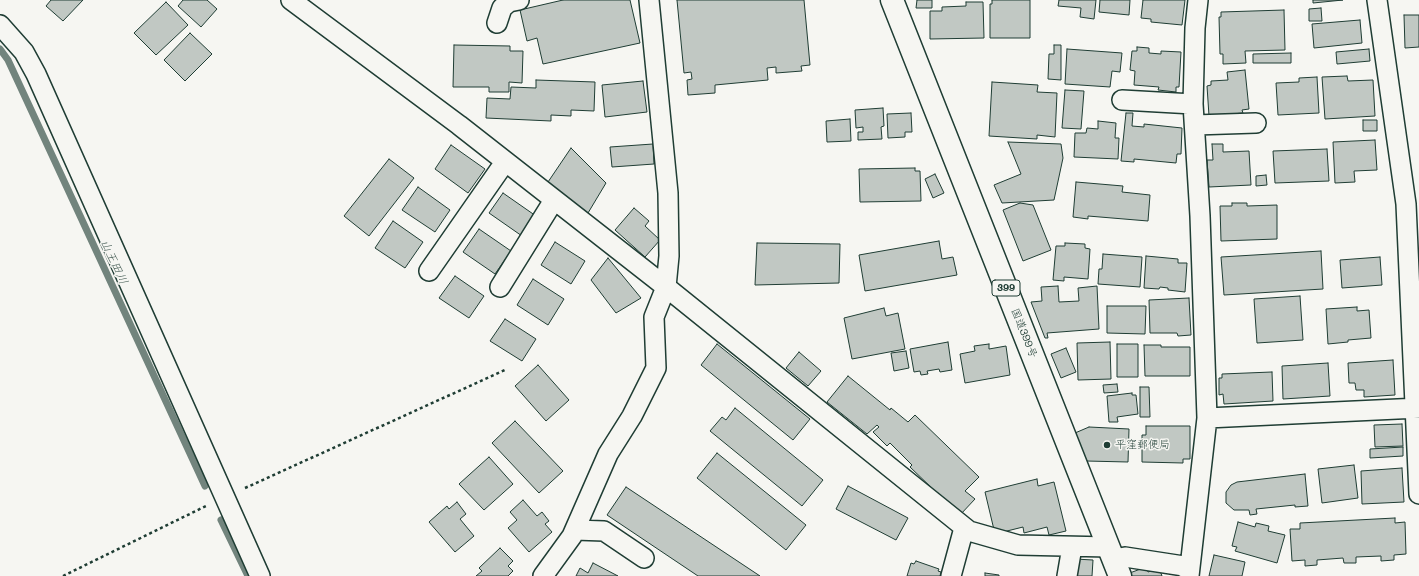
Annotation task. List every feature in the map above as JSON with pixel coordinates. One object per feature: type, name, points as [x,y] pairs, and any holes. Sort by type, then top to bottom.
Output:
[{"type":"highway","name":"国道399号","points":[[892,0],[1114,561]]},
{"type":"street","points":[[291,0],[666,286],[964,528],[969,531],[1018,546],[1072,547],[1114,561],[1125,557],[1189,571],[1207,418],[1200,216],[1193,104],[1195,28],[1198,0]]},
{"type":"street","points":[[497,23],[502,8],[509,2],[519,0]]},
{"type":"street","points":[[543,576],[575,530],[608,454],[632,416],[656,368],[654,317],[666,286],[669,256],[668,193],[649,0]]},
{"type":"street","points":[[1377,0],[1406,204],[1417,408],[1419,494]]},
{"type":"street","points":[[0,25],[24,52],[36,74],[260,576]]},
{"type":"street","points":[[1122,100],[1193,104]]},
{"type":"street","points":[[1195,125],[1256,123]]},
{"type":"street","points":[[430,271],[505,162]]},
{"type":"street","points":[[500,287],[554,200]]},
{"type":"street","points":[[1207,418],[1417,408]]},
{"type":"street","points":[[951,576],[964,528]]},
{"type":"street","points":[[575,530],[604,532],[644,558]]},
{"type":"street","points":[[1067,576],[1072,547]]},
{"type":"path","points":[[63,576],[225,497],[505,370]]},
{"type":"building","points":[[51,0],[83,0],[63,21],[46,6]]},
{"type":"building","points":[[183,0],[207,0],[217,9],[201,27],[178,6]]},
{"type":"building","points":[[563,0],[630,0],[640,43],[543,64],[537,38],[527,41],[520,10]]},
{"type":"building","points":[[677,0],[804,0],[810,65],[801,66],[802,71],[776,73],[776,67],[767,68],[768,80],[715,85],[715,93],[688,95],[687,80],[692,79],[691,72],[684,73]]},
{"type":"building","points":[[917,0],[932,0],[932,8],[916,8]]},
{"type":"building","points":[[992,0],[1030,0],[1030,38],[990,38],[990,4],[992,4]]},
{"type":"building","points":[[1059,0],[1096,0],[1094,19],[1080,17],[1081,8],[1058,6]]},
{"type":"building","points":[[1100,0],[1130,0],[1129,15],[1099,12]]},
{"type":"building","points":[[1143,0],[1185,0],[1182,25],[1151,22],[1151,19],[1141,18]]},
{"type":"building","points":[[1313,0],[1343,0],[1313,3]]},
{"type":"building","points":[[166,2],[188,25],[156,55],[134,33]]},
{"type":"building","points":[[966,2],[983,2],[984,38],[930,39],[930,11],[942,11],[942,7],[966,6]]},
{"type":"building","points":[[1321,8],[1322,21],[1309,21],[1309,9]]},
{"type":"building","points":[[1284,10],[1285,50],[1245,51],[1246,63],[1223,64],[1223,54],[1220,54],[1219,17],[1221,17],[1221,12]]},
{"type":"building","points":[[1404,15],[1419,15],[1419,47],[1405,48]]},
{"type":"building","points":[[1360,20],[1362,43],[1314,48],[1312,24]]},
{"type":"building","points":[[190,33],[212,54],[185,81],[164,60]]},
{"type":"building","points":[[454,45],[510,46],[510,51],[523,51],[522,83],[509,82],[509,92],[489,92],[489,87],[453,87]]},
{"type":"building","points":[[1054,45],[1061,45],[1061,80],[1048,79],[1049,54],[1054,54]]},
{"type":"building","points":[[1137,47],[1149,48],[1149,53],[1161,54],[1161,51],[1181,52],[1179,87],[1176,87],[1176,92],[1158,90],[1159,87],[1134,85],[1135,71],[1130,70],[1132,51],[1137,51]]},
{"type":"building","points":[[1067,49],[1122,53],[1120,72],[1112,71],[1110,87],[1065,84]]},
{"type":"building","points":[[1369,49],[1370,61],[1337,64],[1336,52]]},
{"type":"building","points":[[1291,53],[1291,63],[1253,63],[1253,54]]},
{"type":"building","points":[[1245,70],[1249,109],[1242,110],[1243,113],[1209,116],[1207,86],[1211,85],[1211,81],[1228,80],[1227,72]]},
{"type":"building","points":[[1347,76],[1348,81],[1373,80],[1375,116],[1325,119],[1322,77]]},
{"type":"building","points":[[1317,77],[1319,113],[1278,115],[1276,83],[1299,82],[1299,78]]},
{"type":"building","points":[[536,80],[595,82],[594,111],[571,110],[571,116],[551,115],[551,121],[486,118],[487,98],[510,99],[511,87],[536,88]]},
{"type":"building","points":[[643,81],[647,112],[605,117],[602,85]]},
{"type":"building","points":[[992,82],[1038,85],[1037,92],[1057,93],[1055,137],[1037,135],[1037,139],[989,136]]},
{"type":"building","points":[[1065,90],[1084,91],[1081,129],[1062,128]]},
{"type":"building","points":[[883,108],[884,126],[881,127],[882,139],[858,140],[858,132],[863,132],[863,127],[856,128],[855,110]]},
{"type":"building","points":[[911,113],[912,132],[905,132],[905,137],[888,138],[887,114]]},
{"type":"building","points":[[1126,113],[1133,113],[1132,126],[1144,127],[1144,124],[1182,128],[1181,154],[1177,154],[1176,163],[1134,159],[1134,162],[1121,161]]},
{"type":"building","points":[[850,119],[851,141],[827,142],[826,121]]},
{"type":"building","points":[[1363,120],[1377,120],[1377,131],[1363,131]]},
{"type":"building","points":[[1098,121],[1116,123],[1115,138],[1119,138],[1118,159],[1074,157],[1075,133],[1086,133],[1087,128],[1098,129]]},
{"type":"building","points":[[1375,140],[1377,170],[1354,171],[1355,182],[1335,183],[1333,142]]},
{"type":"building","points":[[1008,142],[1061,144],[1063,158],[1054,200],[1002,203],[994,185],[1021,174]]},
{"type":"building","points":[[653,144],[654,164],[612,167],[610,147]]},
{"type":"building","points":[[1212,144],[1223,144],[1223,152],[1249,151],[1251,185],[1209,187],[1207,160],[1213,160]]},
{"type":"building","points":[[451,145],[485,169],[468,193],[435,169]]},
{"type":"building","points":[[571,148],[606,183],[588,213],[548,182]]},
{"type":"building","points":[[1327,149],[1329,181],[1275,183],[1273,151]]},
{"type":"building","points":[[389,159],[414,178],[369,236],[344,216]]},
{"type":"building","points":[[915,168],[915,171],[920,171],[921,201],[860,202],[859,169]]},
{"type":"building","points":[[935,174],[944,193],[933,198],[925,179]]},
{"type":"building","points":[[1266,175],[1267,185],[1256,186],[1256,176]]},
{"type":"building","points":[[1076,182],[1123,186],[1122,192],[1150,195],[1148,221],[1088,216],[1088,219],[1073,217]]},
{"type":"building","points":[[418,187],[450,210],[435,232],[402,210]]},
{"type":"building","points":[[503,193],[536,216],[522,236],[489,213]]},
{"type":"building","points":[[1020,203],[1033,205],[1051,250],[1023,261],[1003,210]]},
{"type":"building","points":[[1232,203],[1247,203],[1247,206],[1277,205],[1277,239],[1221,241],[1220,206],[1232,206]]},
{"type":"building","points":[[634,208],[649,221],[645,226],[660,240],[645,257],[615,230]]},
{"type":"building","points":[[393,221],[423,242],[405,268],[375,248]]},
{"type":"building","points":[[479,229],[511,251],[495,274],[463,252]]},
{"type":"building","points":[[939,241],[942,259],[953,257],[957,275],[865,291],[859,255]]},
{"type":"building","points":[[555,242],[585,261],[571,284],[541,265]]},
{"type":"building","points":[[757,243],[840,244],[839,283],[755,285]]},
{"type":"building","points":[[1065,243],[1085,244],[1085,248],[1090,249],[1088,279],[1064,277],[1064,281],[1053,280],[1056,246],[1065,246]]},
{"type":"building","points":[[1321,251],[1323,289],[1224,295],[1221,257]]},
{"type":"building","points":[[1103,254],[1142,257],[1140,287],[1098,284],[1099,269],[1102,269]]},
{"type":"building","points":[[1146,256],[1178,259],[1178,263],[1187,263],[1185,292],[1168,290],[1168,288],[1160,287],[1159,289],[1144,288]]},
{"type":"building","points":[[1380,257],[1382,285],[1342,288],[1340,260]]},
{"type":"building","points":[[608,258],[641,298],[616,313],[591,280]]},
{"type":"building","points":[[455,276],[484,296],[469,318],[439,298]]},
{"type":"building","points":[[533,279],[564,299],[548,325],[517,305]]},
{"type":"building","points":[[1058,286],[1059,302],[1079,301],[1078,288],[1097,286],[1099,329],[1047,333],[1048,338],[1045,338],[1031,302],[1042,301],[1041,287]]},
{"type":"building","points":[[1300,296],[1303,340],[1257,343],[1254,299]]},
{"type":"building","points":[[1189,298],[1191,335],[1178,336],[1177,333],[1150,333],[1149,300]]},
{"type":"building","points":[[1107,306],[1146,306],[1145,334],[1107,333]]},
{"type":"building","points":[[1357,307],[1357,311],[1369,310],[1371,338],[1328,344],[1326,309]]},
{"type":"building","points":[[884,308],[886,316],[898,313],[905,349],[852,359],[844,318]]},
{"type":"building","points":[[505,319],[536,339],[522,361],[490,341]]},
{"type":"building","points":[[948,342],[952,370],[940,372],[939,369],[927,371],[928,374],[921,375],[920,371],[914,372],[910,349]]},
{"type":"building","points":[[1110,342],[1111,379],[1078,380],[1077,343]]},
{"type":"building","points":[[717,344],[810,419],[793,440],[701,365]]},
{"type":"building","points":[[989,344],[989,349],[1006,346],[1010,375],[965,383],[960,354],[975,351],[974,346]]},
{"type":"building","points":[[1117,344],[1138,344],[1138,377],[1117,377]]},
{"type":"building","points":[[1144,345],[1161,345],[1161,347],[1190,347],[1190,376],[1145,376]]},
{"type":"building","points":[[1066,348],[1076,372],[1061,378],[1051,354]]},
{"type":"building","points":[[906,351],[909,368],[894,371],[891,353]]},
{"type":"building","points":[[799,352],[821,371],[808,386],[786,368]]},
{"type":"building","points":[[1393,360],[1395,395],[1364,397],[1364,390],[1356,390],[1355,383],[1349,383],[1348,363]]},
{"type":"building","points":[[1328,363],[1330,396],[1283,399],[1282,366]]},
{"type":"building","points":[[538,365],[569,400],[546,421],[515,386]]},
{"type":"building","points":[[1272,372],[1273,401],[1224,404],[1223,394],[1219,395],[1219,378],[1222,378],[1222,374]]},
{"type":"building","points":[[848,376],[890,410],[891,408],[908,422],[915,415],[979,477],[965,491],[975,499],[960,515],[910,467],[912,465],[890,443],[887,446],[873,432],[879,427],[877,425],[867,434],[827,402]]},
{"type":"building","points":[[1117,384],[1118,392],[1104,393],[1103,385]]},
{"type":"building","points":[[1140,387],[1149,387],[1150,417],[1140,417]]},
{"type":"building","points":[[1132,393],[1132,395],[1136,395],[1138,414],[1117,417],[1118,422],[1109,422],[1107,396]]},
{"type":"building","points":[[735,408],[823,480],[802,506],[710,431],[722,417],[726,420]]},
{"type":"building","points":[[515,421],[563,471],[539,493],[492,443]]},
{"type":"building","points":[[1402,424],[1403,446],[1375,447],[1374,425]]},
{"type":"building","points":[[1146,426],[1190,426],[1190,459],[1183,459],[1183,463],[1142,462],[1142,435],[1146,435]]},
{"type":"building","points":[[1089,427],[1129,429],[1128,462],[1086,461],[1075,433]]},
{"type":"building","points":[[1403,447],[1403,456],[1370,458],[1370,449]]},
{"type":"building","points":[[717,453],[806,525],[786,550],[697,478]]},
{"type":"building","points":[[489,457],[513,484],[484,510],[459,484]]},
{"type":"building","points":[[1354,465],[1358,498],[1322,503],[1318,469]]},
{"type":"building","points":[[1402,468],[1404,502],[1362,504],[1361,471]]},
{"type":"building","points":[[1305,474],[1308,506],[1295,507],[1295,505],[1256,509],[1257,514],[1250,515],[1249,510],[1234,510],[1226,503],[1226,492],[1231,485],[1237,482]]},
{"type":"building","points":[[1037,479],[1038,486],[1054,482],[1066,531],[1049,535],[1047,527],[1024,533],[1023,527],[995,534],[985,492]]},
{"type":"building","points":[[848,486],[908,518],[896,540],[836,509]]},
{"type":"building","points":[[626,487],[760,576],[698,576],[607,515]]},
{"type":"building","points":[[523,500],[537,516],[542,512],[549,521],[545,524],[552,532],[529,552],[508,528],[517,520],[510,512]]},
{"type":"building","points":[[457,502],[466,514],[460,519],[474,536],[455,552],[429,522],[447,506],[449,509]]},
{"type":"building","points":[[1395,518],[1395,523],[1405,522],[1406,554],[1394,555],[1394,560],[1381,561],[1381,556],[1356,557],[1356,563],[1344,563],[1343,558],[1317,560],[1317,565],[1305,566],[1305,560],[1292,561],[1290,529],[1300,529],[1300,523]]},
{"type":"building","points":[[1238,522],[1255,527],[1256,523],[1269,526],[1268,531],[1285,535],[1277,563],[1235,551],[1237,547],[1232,546]]},
{"type":"building","points":[[500,548],[513,561],[508,566],[513,571],[508,576],[476,576],[482,571],[479,568]]},
{"type":"building","points":[[1214,555],[1245,562],[1242,576],[1209,576]]},
{"type":"building","points":[[1075,559],[1093,560],[1092,576],[1074,576]]},
{"type":"building","points":[[916,561],[939,569],[938,571],[941,572],[940,576],[907,576],[911,563],[914,564]]},
{"type":"building","points":[[593,563],[618,576],[576,576],[580,568],[588,573]]},
{"type":"building","points":[[1146,567],[1148,572],[1159,568],[1162,576],[1128,576],[1127,574]]},
{"type":"building","points":[[985,573],[999,575],[999,576],[985,576]]},
{"type":"waterway","name":"山王田川","points":[[0,49],[8,60],[205,486]]},
{"type":"waterway","name":"山王田川","points":[[221,520],[248,576]]},
{"type":"place","name":"平窪郵便局","points":[[1107,445]]}]
